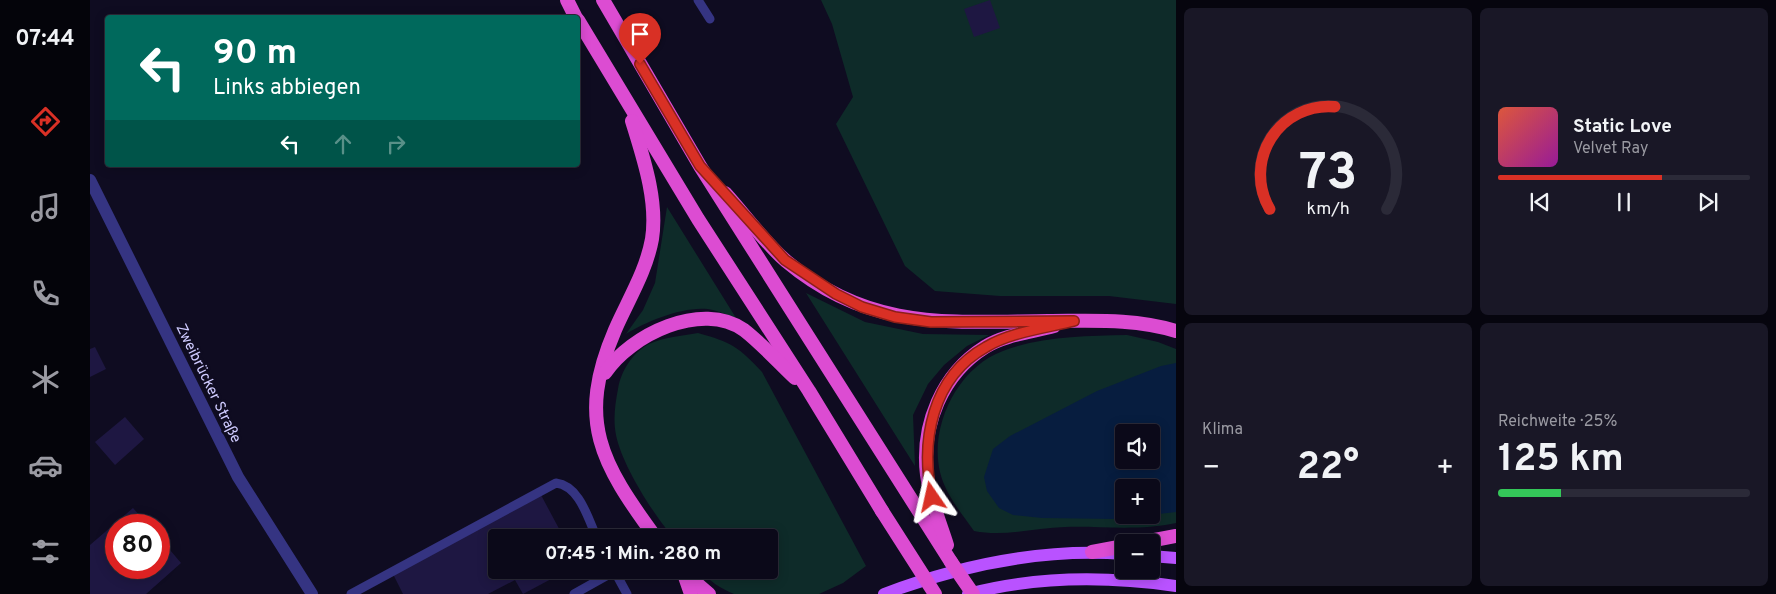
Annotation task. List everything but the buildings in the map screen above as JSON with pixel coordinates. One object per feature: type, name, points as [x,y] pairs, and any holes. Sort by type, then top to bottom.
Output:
[{"type":"highway","points":[[566,0],[575,15]]},
{"type":"highway","points":[[603,0],[700,166],[973,594]]},
{"type":"highway","points":[[580,24],[698,219],[809,391],[935,594]]},
{"type":"highway","points":[[624,98],[643,155],[651,196],[652,238],[646,264],[616,329],[600,379],[595,408],[598,434],[603,453],[616,478],[650,529]]},
{"type":"highway","points":[[700,166],[785,260],[808,277],[862,307],[895,317],[931,322],[1127,321],[1176,331]]},
{"type":"highway","points":[[600,379],[614,360],[641,338],[670,324],[717,320],[742,329],[809,391]]},
{"type":"highway","points":[[952,562],[927,474],[928,430],[938,400],[958,367],[986,347],[1004,339],[1074,321]]},
{"type":"highway","points":[[1160,539],[1176,536]]},
{"type":"highway","points":[[1092,552],[1115,548]]},
{"type":"highway","points":[[685,579],[691,594]]},
{"type":"highway","points":[[691,579],[709,594]]},
{"type":"main road","points":[[884,594],[940,574],[990,562],[1049,554],[1092,552],[1115,553]]},
{"type":"main road","points":[[1160,557],[1176,558]]},
{"type":"main road","points":[[968,594],[1022,583],[1075,578],[1142,581],[1176,586]]},
{"type":"street","name":"Zweibrücker Straße","points":[[90,180],[238,477],[312,594]]},
{"type":"lane","points":[[698,0],[710,19]]},
{"type":"lane","points":[[351,594],[556,483],[566,484],[574,491],[593,529]]},
{"type":"lane","points":[[574,594],[600,579]]},
{"type":"lane","points":[[619,579],[627,594]]},
{"type":"green space","points":[[821,0],[1176,0],[1176,304],[1109,296],[1000,296],[935,291],[905,266],[836,124],[853,97],[832,24]]},
{"type":"green space","points":[[667,207],[736,318],[713,310],[692,309],[656,319],[626,334],[643,310],[655,283]]},
{"type":"green space","points":[[806,293],[865,322],[923,334],[989,335],[967,346],[944,365],[928,384],[913,415],[915,466]]},
{"type":"green space","points":[[698,333],[719,339],[734,346],[762,372],[866,566],[843,583],[819,594],[734,594],[719,587],[709,579],[778,579],[778,529],[667,529],[639,489],[619,447],[616,435],[615,406],[618,389],[628,363],[637,352],[649,344],[667,338]]},
{"type":"green space","points":[[1127,335],[1158,342],[1176,349],[1176,523],[1135,528],[1065,527],[1008,533],[974,531],[954,503],[940,472],[939,436],[950,400],[960,384],[973,370],[987,359],[1003,351],[1033,342]]},
{"type":"water","points":[[1176,363],[1176,512],[1160,514],[1160,479],[1115,479],[1115,519],[1042,518],[1013,515],[999,508],[987,491],[984,477],[993,449],[1010,436],[1097,391],[1161,366]]},
{"type":"route","points":[[640,64],[700,166],[785,260],[836,294],[862,307],[895,317],[931,322],[1074,321],[1004,339],[986,347],[958,367],[938,400],[928,430],[927,474],[932,497]]}]
